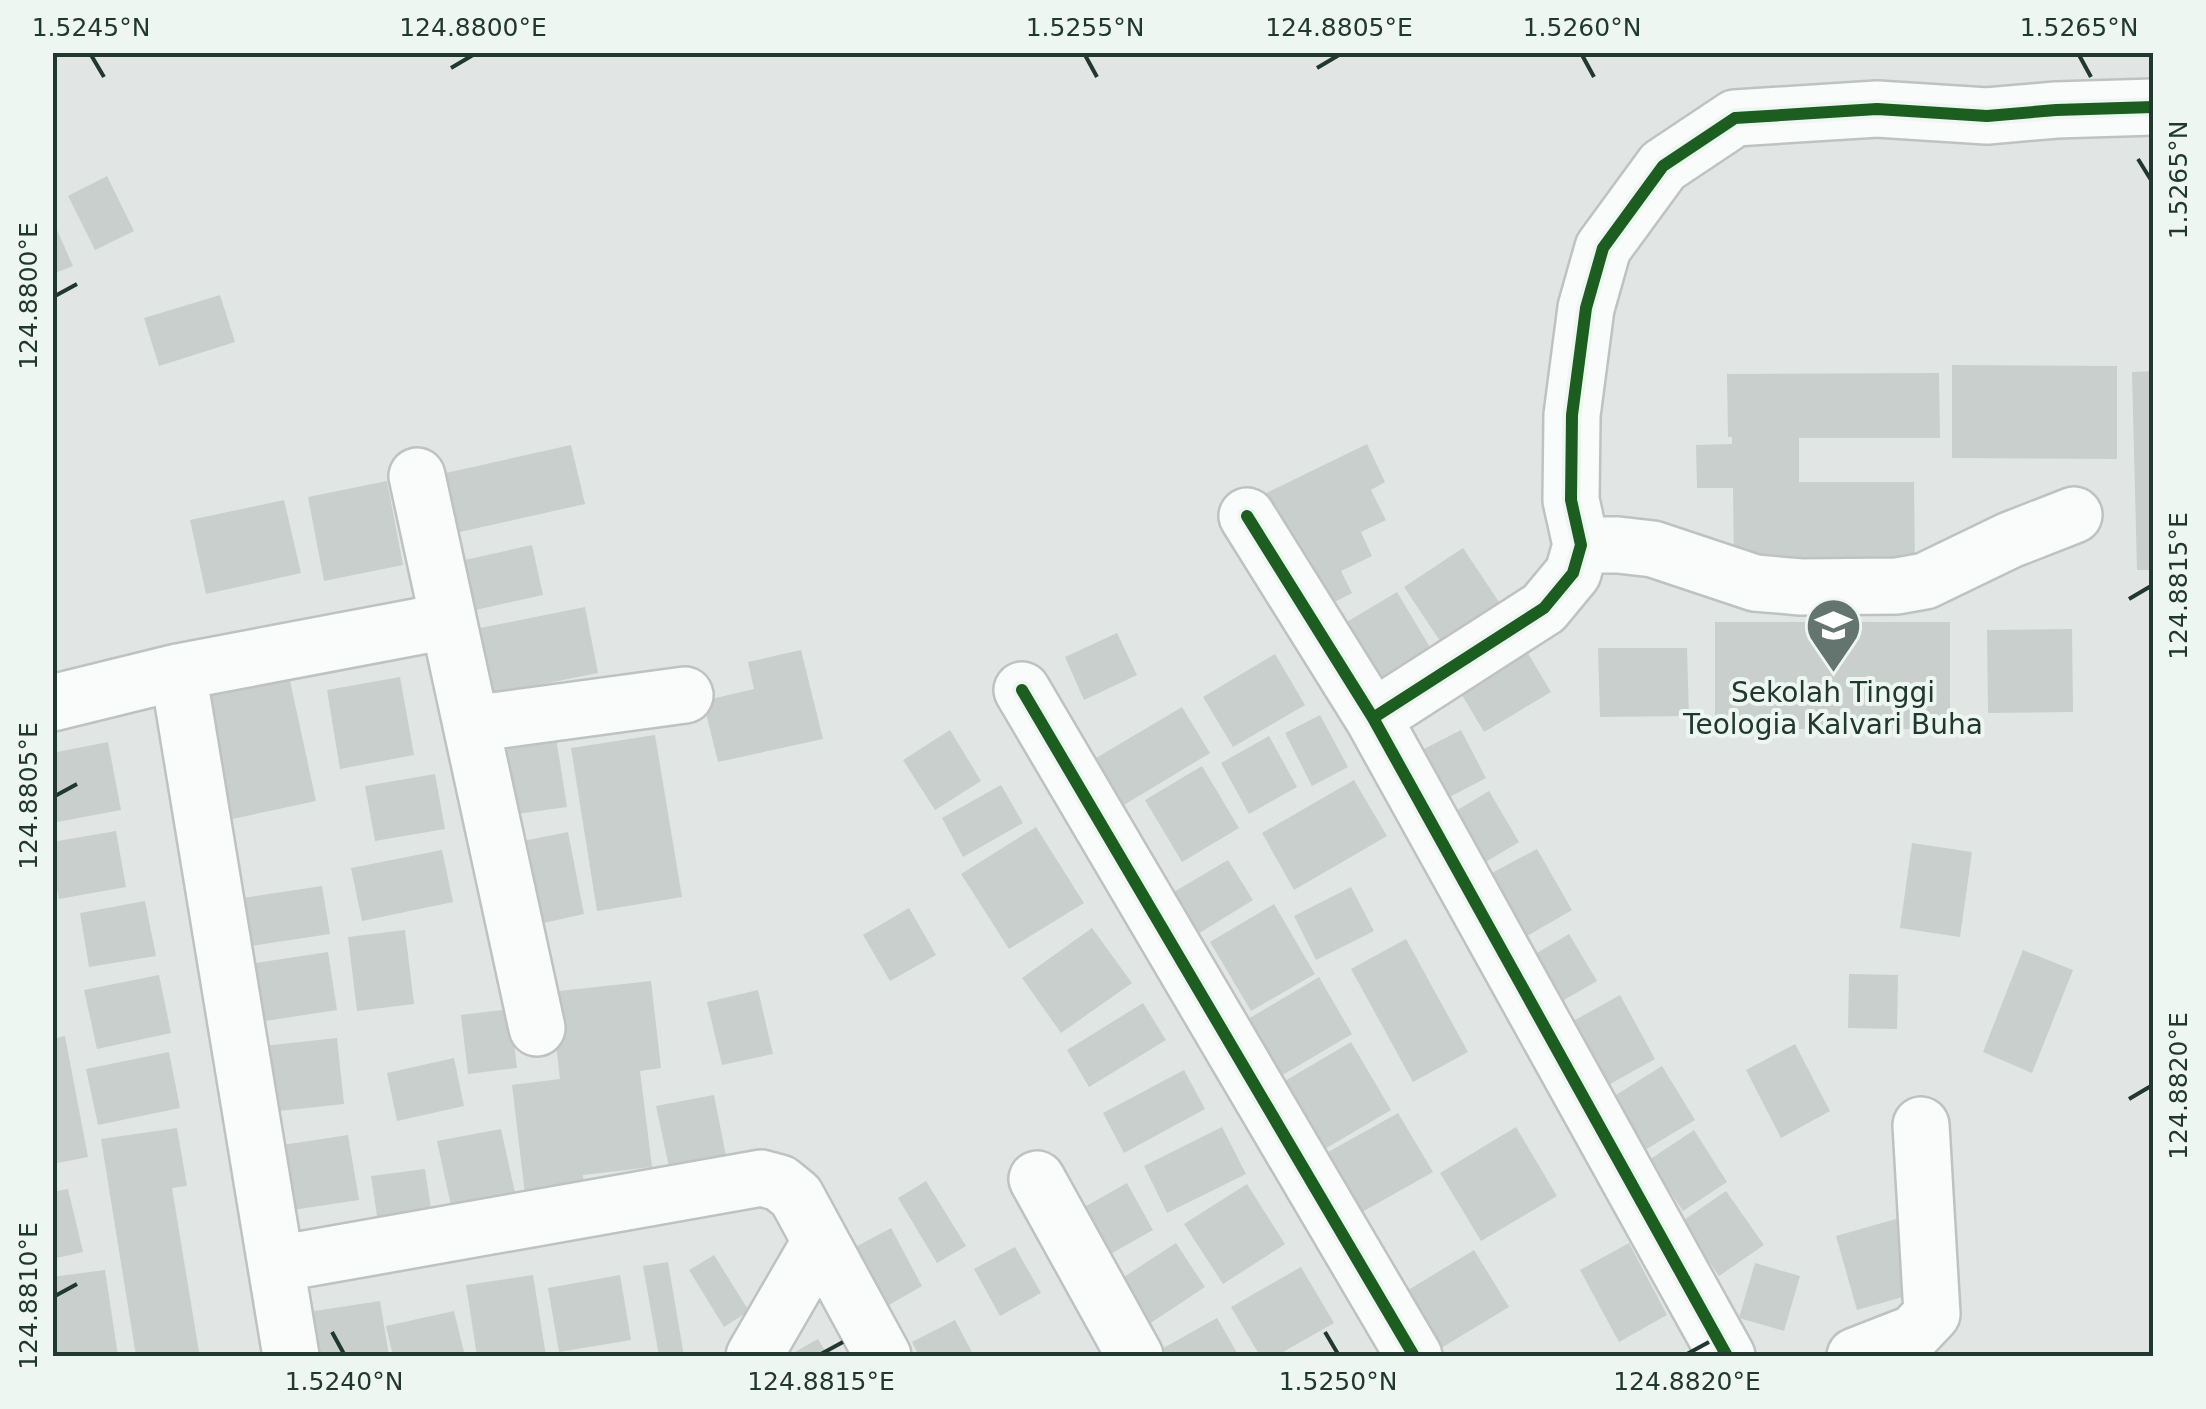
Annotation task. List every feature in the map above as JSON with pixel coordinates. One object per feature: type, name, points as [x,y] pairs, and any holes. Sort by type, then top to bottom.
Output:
[{"type":"street","points":[[1373,718],[1544,608],[1573,573],[1581,545],[1571,500],[1572,415],[1586,308],[1602,248],[1664,166],[1735,118],[1877,109],[1986,116],[2154,107]]},
{"type":"street","points":[[417,476],[537,1028]]},
{"type":"street","points":[[1248,516],[1373,718],[1727,1356]]},
{"type":"street","points":[[1581,545],[1654,549],[1755,582],[1802,587],[1897,586],[1925,580],[2010,540],[2074,516]]},
{"type":"street","points":[[52,703],[178,672],[447,621]]},
{"type":"street","points":[[178,672],[291,1356]]},
{"type":"street","points":[[1022,690],[1414,1356]]},
{"type":"street","points":[[471,724],[685,695]]},
{"type":"street","points":[[1855,1356],[1914,1333],[1932,1314],[1921,1125]]},
{"type":"street","points":[[276,1264],[761,1178],[780,1183],[796,1196],[882,1356]]},
{"type":"street","points":[[1037,1179],[1135,1356]]},
{"type":"street","points":[[754,1356],[820,1242]]},
{"type":"building","points":[[107,176],[134,231],[95,250],[68,196]]},
{"type":"building","points":[[52,219],[73,266],[52,274]]},
{"type":"building","points":[[220,295],[235,342],[159,366],[144,318]]},
{"type":"building","points":[[1952,365],[2117,366],[2117,459],[1952,458]]},
{"type":"building","points":[[2154,371],[2154,570],[2137,570],[2132,372]]},
{"type":"building","points":[[1939,373],[1940,438],[1799,438],[1799,482],[1914,482],[1915,572],[1734,566],[1733,488],[1697,488],[1696,445],[1732,444],[1732,437],[1728,437],[1727,374]]},
{"type":"building","points":[[1367,444],[1385,482],[1371,490],[1386,520],[1361,532],[1372,556],[1341,571],[1352,593],[1321,609],[1256,498]]},
{"type":"building","points":[[571,445],[585,504],[451,534],[437,475]]},
{"type":"building","points":[[387,481],[403,565],[324,581],[308,497]]},
{"type":"building","points":[[284,500],[301,573],[206,594],[190,520]]},
{"type":"building","points":[[532,545],[543,595],[462,613],[451,563]]},
{"type":"building","points":[[1463,548],[1503,608],[1444,647],[1404,587]]},
{"type":"building","points":[[1397,592],[1431,649],[1374,683],[1340,626]]},
{"type":"building","points":[[585,607],[598,673],[488,695],[475,629]]},
{"type":"building","name":"Sekolah Tinggi Teologia Kalvari Buha","points":[[1715,622],[1950,622],[1950,729],[1715,729]]},
{"type":"building","points":[[2072,629],[2073,712],[1988,713],[1987,630]]},
{"type":"building","points":[[1117,633],[1137,675],[1084,700],[1065,657]]},
{"type":"building","points":[[1520,640],[1551,692],[1484,732],[1453,680]]},
{"type":"building","points":[[1598,648],[1687,648],[1689,716],[1600,717]]},
{"type":"building","points":[[801,650],[823,739],[718,762],[703,701],[754,689],[748,662]]},
{"type":"building","points":[[1275,654],[1305,705],[1233,747],[1203,697]]},
{"type":"building","points":[[289,676],[316,801],[223,821],[196,697]]},
{"type":"building","points":[[400,677],[414,755],[340,769],[327,690]]},
{"type":"building","points":[[1182,707],[1210,753],[1119,808],[1091,761]]},
{"type":"building","points":[[1320,715],[1348,767],[1312,786],[1285,733]]},
{"type":"building","points":[[950,730],[981,781],[935,810],[903,760]]},
{"type":"building","points":[[1461,730],[1486,778],[1442,801],[1416,753]]},
{"type":"building","points":[[555,731],[567,807],[502,816],[491,740]]},
{"type":"building","points":[[655,735],[682,897],[597,911],[571,748]]},
{"type":"building","points":[[1269,736],[1297,787],[1249,814],[1221,763]]},
{"type":"building","points":[[108,742],[121,810],[52,823],[52,753]]},
{"type":"building","points":[[1202,766],[1239,828],[1182,862],[1145,800]]},
{"type":"building","points":[[435,774],[445,829],[375,841],[365,786]]},
{"type":"building","points":[[1354,780],[1387,836],[1294,890],[1262,833]]},
{"type":"building","points":[[1001,785],[1023,823],[963,857],[942,818]]},
{"type":"building","points":[[1489,791],[1519,842],[1466,874],[1436,823]]},
{"type":"building","points":[[1036,827],[1084,903],[1009,949],[961,874]]},
{"type":"building","points":[[116,831],[126,887],[59,899],[52,842]]},
{"type":"building","points":[[568,832],[584,914],[530,926],[513,843]]},
{"type":"building","points":[[1912,843],[1972,852],[1960,937],[1900,928]]},
{"type":"building","points":[[1537,849],[1572,910],[1513,944],[1477,881]]},
{"type":"building","points":[[442,850],[453,902],[362,921],[351,868]]},
{"type":"building","points":[[1228,860],[1253,900],[1193,937],[1167,896]]},
{"type":"building","points":[[322,886],[330,934],[237,948],[229,900]]},
{"type":"building","points":[[1351,887],[1374,931],[1316,960],[1294,916]]},
{"type":"building","points":[[145,901],[156,956],[89,967],[80,913]]},
{"type":"building","points":[[1274,904],[1315,974],[1251,1011],[1210,942]]},
{"type":"building","points":[[909,908],[936,955],[890,981],[863,935]]},
{"type":"building","points":[[1092,928],[1132,983],[1061,1033],[1022,978]]},
{"type":"building","points":[[405,930],[414,1004],[357,1011],[348,937]]},
{"type":"building","points":[[1569,934],[1597,981],[1552,1007],[1525,960]]},
{"type":"building","points":[[1406,939],[1468,1052],[1413,1082],[1351,969]]},
{"type":"building","points":[[2023,950],[2073,970],[2032,1073],[1983,1052]]},
{"type":"building","points":[[328,952],[337,1010],[252,1023],[243,965]]},
{"type":"building","points":[[1849,974],[1898,975],[1897,1029],[1848,1028]]},
{"type":"building","points":[[159,975],[171,1033],[97,1049],[84,990]]},
{"type":"building","points":[[1319,977],[1352,1034],[1281,1076],[1248,1019]]},
{"type":"building","points":[[651,981],[661,1068],[640,1071],[652,1167],[583,1175],[585,1197],[526,1203],[512,1085],[560,1079],[550,992]]},
{"type":"building","points":[[758,990],[773,1054],[722,1065],[707,1002]]},
{"type":"building","points":[[1620,995],[1655,1059],[1603,1088],[1568,1024]]},
{"type":"building","points":[[1143,1003],[1166,1040],[1089,1087],[1067,1050]]},
{"type":"building","points":[[510,1009],[517,1068],[468,1074],[461,1015]]},
{"type":"building","points":[[65,1036],[88,1157],[52,1164],[52,1039]]},
{"type":"building","points":[[337,1038],[344,1104],[260,1113],[253,1047]]},
{"type":"building","points":[[1351,1042],[1391,1110],[1318,1153],[1278,1085]]},
{"type":"building","points":[[1795,1044],[1830,1111],[1781,1138],[1746,1070]]},
{"type":"building","points":[[169,1052],[180,1108],[98,1125],[86,1069]]},
{"type":"building","points":[[454,1058],[464,1106],[397,1121],[387,1073]]},
{"type":"building","points":[[1662,1066],[1695,1120],[1640,1153],[1608,1100]]},
{"type":"building","points":[[1184,1070],[1205,1109],[1124,1153],[1103,1113]]},
{"type":"building","points":[[714,1095],[726,1156],[669,1167],[656,1106]]},
{"type":"building","points":[[1398,1113],[1433,1172],[1355,1216],[1321,1156]]},
{"type":"building","points":[[1222,1127],[1246,1174],[1167,1213],[1144,1166]]},
{"type":"building","points":[[1516,1127],[1557,1196],[1481,1241],[1440,1173]]},
{"type":"building","points":[[177,1128],[187,1186],[172,1188],[199,1352],[136,1356],[101,1139]]},
{"type":"building","points":[[501,1129],[517,1202],[453,1215],[437,1141]]},
{"type":"building","points":[[1694,1130],[1727,1182],[1683,1211],[1649,1160]]},
{"type":"building","points":[[348,1135],[359,1200],[273,1213],[262,1148]]},
{"type":"building","points":[[425,1169],[433,1222],[379,1229],[371,1176]]},
{"type":"building","points":[[926,1181],[966,1246],[937,1263],[898,1198]]},
{"type":"building","points":[[1127,1183],[1153,1230],[1100,1260],[1074,1213]]},
{"type":"building","points":[[1247,1184],[1285,1244],[1223,1284],[1184,1224]]},
{"type":"building","points":[[68,1189],[83,1252],[52,1259],[52,1192]]},
{"type":"building","points":[[1726,1191],[1764,1245],[1719,1276],[1681,1222]]},
{"type":"building","points":[[1903,1217],[1924,1291],[1857,1310],[1836,1236]]},
{"type":"building","points":[[891,1228],[922,1286],[882,1309],[850,1250]]},
{"type":"building","points":[[1176,1243],[1205,1287],[1134,1334],[1104,1290]]},
{"type":"building","points":[[1629,1243],[1667,1315],[1619,1342],[1580,1270]]},
{"type":"building","points":[[1015,1247],[1041,1293],[1000,1316],[974,1269]]},
{"type":"building","points":[[1474,1250],[1509,1307],[1428,1356],[1390,1301]]},
{"type":"building","points":[[714,1255],[749,1311],[724,1327],[689,1270]]},
{"type":"building","points":[[668,1262],[684,1356],[659,1356],[643,1266]]},
{"type":"building","points":[[1755,1263],[1800,1276],[1784,1331],[1739,1318]]},
{"type":"building","points":[[1301,1267],[1334,1323],[1276,1356],[1260,1356],[1231,1307]]},
{"type":"building","points":[[105,1270],[118,1356],[52,1356],[52,1277]]},
{"type":"building","points":[[533,1275],[546,1356],[477,1356],[466,1285]]},
{"type":"building","points":[[620,1275],[631,1340],[559,1352],[548,1288]]},
{"type":"building","points":[[380,1301],[389,1356],[301,1356],[295,1314]]},
{"type":"building","points":[[454,1311],[465,1356],[393,1356],[386,1326]]},
{"type":"building","points":[[1217,1318],[1239,1356],[1149,1356]]},
{"type":"building","points":[[955,1320],[974,1356],[919,1356],[912,1342]]},
{"type":"building","points":[[818,1339],[828,1356],[788,1356]]},
{"type":"cycle path","points":[[1373,718],[1544,608],[1573,573],[1581,545],[1571,500],[1572,415],[1586,308],[1603,248],[1663,166],[1735,118],[1877,109],[1987,116],[2154,107]]},
{"type":"cycle path","points":[[1247,516],[1373,718],[1727,1356]]},
{"type":"cycle path","points":[[1022,690],[1414,1356]]},
{"type":"place","name":"Sekolah Tinggi Teologia Kalvari Buha","points":[[1833,675]]}]
